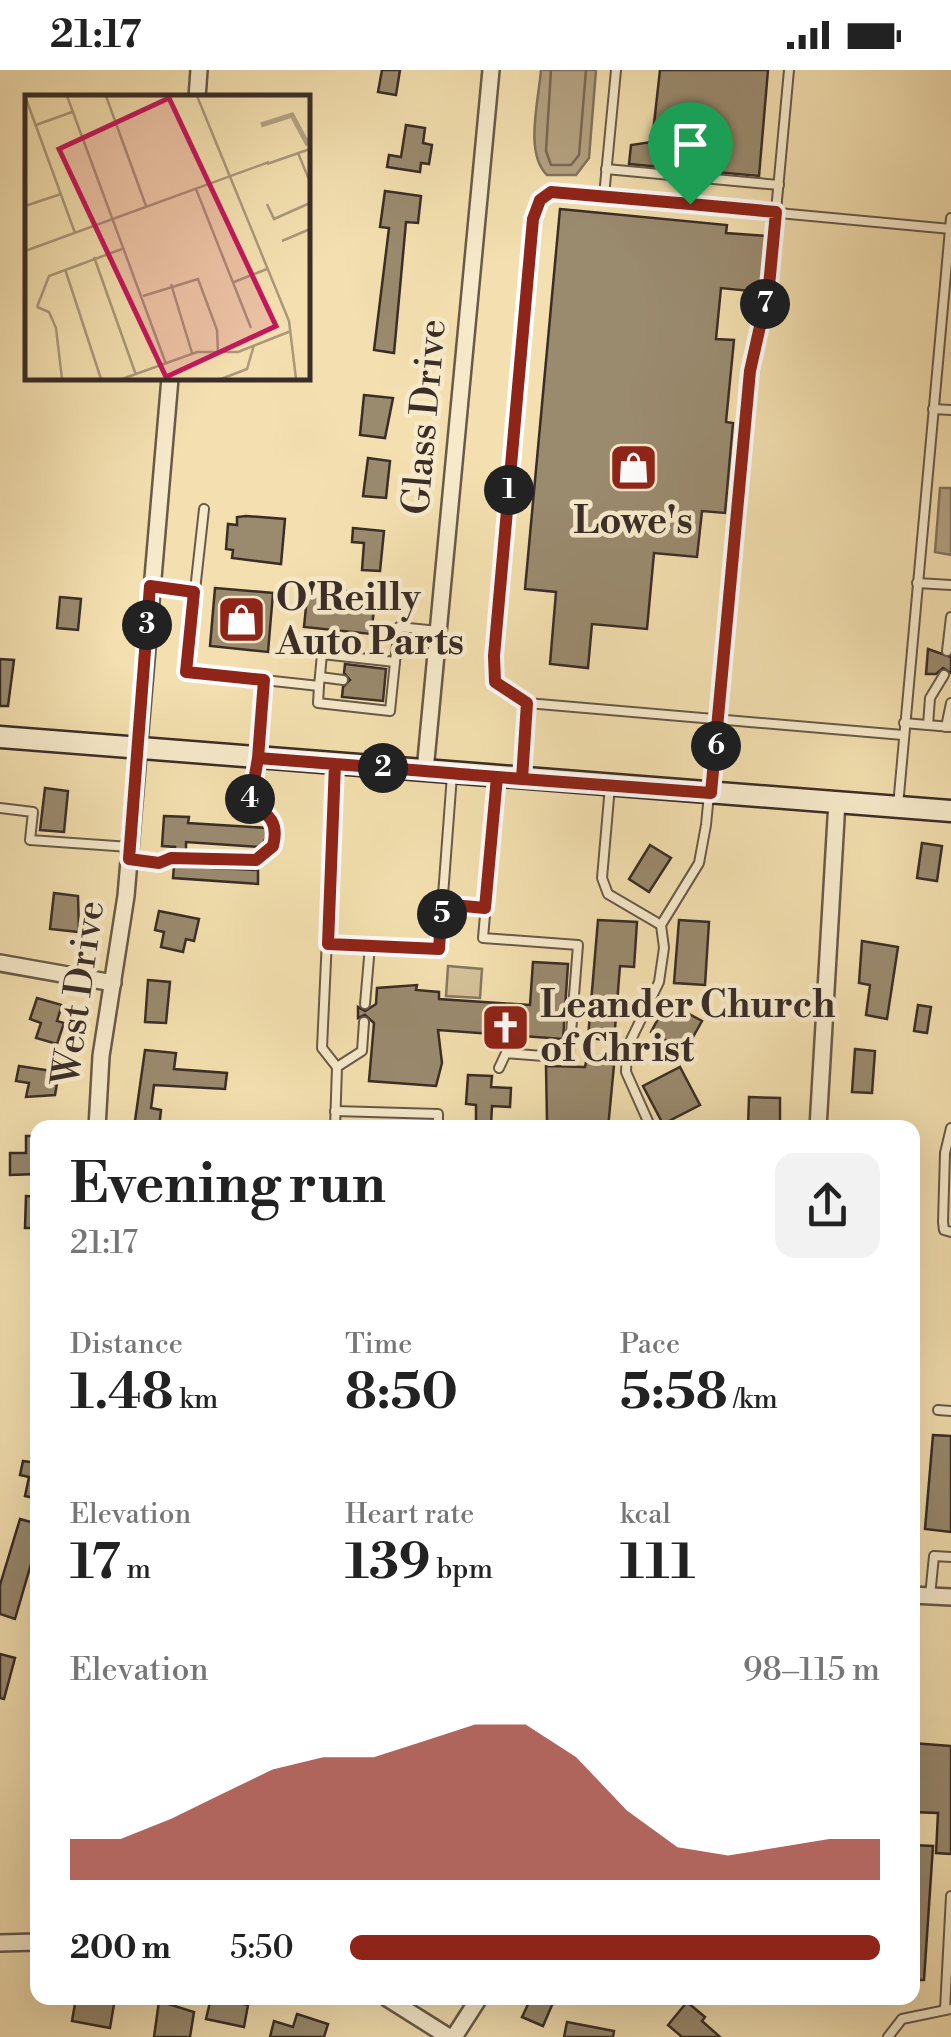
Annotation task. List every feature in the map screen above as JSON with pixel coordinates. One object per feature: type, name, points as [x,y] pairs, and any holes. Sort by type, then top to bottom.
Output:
[{"type":"main road","points":[[0,738],[951,810]]},
{"type":"street","points":[[197,95],[199,70]]},
{"type":"street","name":"Glass Drive","points":[[425,771],[491,70]]},
{"type":"street","name":"West Drive","points":[[97,1120],[101,1056],[129,853],[170,380]]},
{"type":"street","points":[[818,1120],[837,801]]},
{"type":"street","points":[[0,963],[114,983]]},
{"type":"street","points":[[920,1596],[951,1598]]},
{"type":"street","points":[[0,1943],[30,1942]]},
{"type":"street","points":[[398,2005],[452,2037],[473,2005]]},
{"type":"lane","points":[[604,196],[616,70]]},
{"type":"lane","points":[[647,1120],[626,1072],[627,1048],[660,982],[664,948],[661,926],[698,864],[711,793],[750,371],[769,286],[789,70]]},
{"type":"lane","points":[[606,169],[779,185]]},
{"type":"lane","points":[[903,735],[527,703],[495,682],[494,656],[533,219],[540,200],[551,192],[950,229]]},
{"type":"lane","points":[[898,806],[951,218]]},
{"type":"lane","points":[[933,409],[951,410]]},
{"type":"lane","points":[[204,509],[186,672],[264,680],[344,680]]},
{"type":"lane","points":[[917,583],[951,585]]},
{"type":"lane","points":[[150,586],[194,592]]},
{"type":"lane","points":[[947,651],[951,617]]},
{"type":"lane","points":[[395,662],[322,654],[318,703],[390,710],[389,685],[395,662],[399,627],[438,631]]},
{"type":"lane","points":[[928,725],[930,698],[944,676]]},
{"type":"lane","points":[[0,808],[33,812],[30,840],[129,853],[159,863],[171,858],[256,860],[273,846],[275,822],[250,804],[264,680]]},
{"type":"lane","points":[[522,779],[527,703]]},
{"type":"lane","points":[[904,723],[949,727],[951,703]]},
{"type":"lane","points":[[335,764],[322,1048],[336,1068],[335,1120]]},
{"type":"lane","points":[[328,944],[439,949],[452,773]]},
{"type":"lane","points":[[497,777],[482,938],[578,945],[570,1058],[506,1053],[499,1068]]},
{"type":"lane","points":[[610,786],[602,878],[608,894],[661,926]]},
{"type":"lane","points":[[442,904],[485,908]]},
{"type":"lane","points":[[365,1004],[370,946]]},
{"type":"lane","points":[[336,1068],[362,1051],[364,1022]]},
{"type":"lane","points":[[335,1111],[438,1114],[438,1120]]},
{"type":"lane","points":[[951,1128],[944,1153],[943,1222],[944,1230],[951,1232]]},
{"type":"lane","points":[[938,1410],[951,1411]]},
{"type":"lane","points":[[930,1596],[934,1556],[951,1557]]},
{"type":"lane","points":[[888,2037],[902,2019],[948,2009],[951,1896]]},
{"type":"shaded area","points":[[448,966],[482,969],[480,998],[446,996]]},
{"type":"water","points":[[541,70],[596,70],[589,158],[576,175],[547,175],[536,153]]},
{"type":"water","points":[[940,488],[951,488],[951,555],[935,552]]},
{"type":"building","points":[[382,70],[400,70],[396,95],[378,92]]},
{"type":"building","points":[[660,70],[768,70],[759,176],[629,164],[631,145],[652,142]]},
{"type":"building","points":[[406,125],[425,128],[423,143],[432,145],[429,164],[421,163],[420,172],[387,167],[389,155],[401,157]]},
{"type":"building","points":[[385,191],[421,196],[418,223],[406,222],[394,353],[374,350],[389,228],[380,227]]},
{"type":"building","name":"Lowe's","points":[[560,209],[727,225],[726,233],[766,236],[760,292],[721,288],[716,339],[734,340],[726,422],[733,423],[725,513],[702,511],[697,557],[654,553],[647,629],[592,624],[588,668],[550,664],[556,592],[525,589]]},
{"type":"building","points":[[364,395],[393,398],[385,438],[360,435]]},
{"type":"building","points":[[368,458],[390,461],[386,498],[363,496]]},
{"type":"building","points":[[237,517],[285,519],[281,564],[232,558],[233,550],[226,549],[228,524],[237,525]]},
{"type":"building","points":[[353,528],[384,531],[380,571],[362,570],[364,543],[352,542]]},
{"type":"building","points":[[308,587],[376,594],[371,634],[304,627]]},
{"type":"building","name":"O'Reilly Auto Parts","points":[[215,588],[273,593],[268,652],[210,646]]},
{"type":"building","points":[[60,597],[81,599],[78,630],[57,628]]},
{"type":"building","points":[[928,649],[951,657],[951,673],[943,668],[936,674],[926,674]]},
{"type":"building","points":[[0,659],[14,660],[8,706],[0,706]]},
{"type":"building","points":[[345,664],[386,669],[383,701],[342,697],[343,687],[350,680],[344,673]]},
{"type":"building","points":[[45,788],[68,791],[64,832],[40,830]]},
{"type":"building","points":[[164,816],[189,817],[188,823],[268,828],[268,834],[261,847],[186,842],[186,851],[174,851],[175,847],[162,846]]},
{"type":"building","points":[[922,843],[942,846],[937,881],[917,878]]},
{"type":"building","points":[[650,845],[671,858],[649,892],[629,879]]},
{"type":"building","points":[[174,866],[258,870],[258,884],[173,878]]},
{"type":"building","points":[[54,893],[78,896],[79,932],[50,929]]},
{"type":"building","points":[[159,911],[199,919],[194,941],[186,939],[183,952],[161,947],[164,932],[155,930]]},
{"type":"building","points":[[598,920],[637,922],[634,967],[620,966],[614,1041],[588,1038]]},
{"type":"building","points":[[679,920],[709,922],[705,985],[674,983]]},
{"type":"building","points":[[862,941],[898,947],[887,1019],[866,1015],[870,985],[859,983]]},
{"type":"building","name":"Leander Church of Christ","points":[[533,962],[568,964],[563,1039],[438,1030],[442,1063],[436,1086],[369,1081],[374,1023],[365,1015],[358,1018],[358,1007],[365,1011],[376,1004],[377,988],[417,985],[416,990],[439,992],[439,999],[530,1005]]},
{"type":"building","points":[[148,980],[170,982],[166,1023],[145,1022]]},
{"type":"building","points":[[37,998],[62,1005],[57,1021],[64,1023],[57,1044],[36,1038],[41,1023],[30,1019]]},
{"type":"building","points":[[667,1002],[702,1021],[685,1051],[651,1032]]},
{"type":"building","points":[[918,1005],[931,1007],[927,1033],[914,1031]]},
{"type":"building","points":[[855,1049],[875,1051],[872,1093],[852,1092]]},
{"type":"building","points":[[145,1050],[176,1053],[174,1069],[227,1073],[225,1089],[154,1085],[151,1108],[161,1110],[160,1120],[135,1120]]},
{"type":"building","points":[[586,1062],[614,1065],[609,1120],[547,1120],[546,1066],[585,1067]]},
{"type":"building","points":[[19,1066],[59,1072],[55,1095],[26,1097],[29,1083],[16,1081]]},
{"type":"building","points":[[680,1067],[700,1105],[671,1120],[661,1120],[643,1086]]},
{"type":"building","points":[[468,1075],[492,1076],[491,1087],[511,1088],[510,1107],[492,1106],[491,1120],[476,1120],[476,1105],[466,1104]]},
{"type":"building","points":[[749,1097],[780,1098],[780,1120],[748,1120]]},
{"type":"building","points":[[26,1136],[30,1136],[30,1174],[10,1175],[10,1153],[26,1153]]},
{"type":"building","points":[[26,1196],[30,1196],[30,1228],[25,1228]]},
{"type":"building","points":[[933,1435],[951,1436],[951,1532],[925,1529]]},
{"type":"building","points":[[23,1461],[30,1462],[30,1497],[25,1496],[29,1477],[20,1475]]},
{"type":"building","points":[[20,1519],[30,1522],[30,1567],[15,1619],[0,1614],[0,1585]]},
{"type":"building","points":[[0,1654],[15,1658],[4,1699],[0,1698]]},
{"type":"building","points":[[920,1744],[951,1746],[951,1854],[936,1853],[938,1813],[920,1812]]},
{"type":"building","points":[[920,1845],[933,1846],[924,1980],[920,1980]]},
{"type":"building","points":[[75,2005],[114,2005],[110,2028],[72,2021]]},
{"type":"building","points":[[158,2005],[194,2012],[190,2037],[154,2037]]},
{"type":"building","points":[[209,2005],[248,2005],[244,2027],[206,2019]]},
{"type":"building","points":[[528,2005],[552,2005],[543,2026],[522,2017]]},
{"type":"building","points":[[685,2005],[691,2005],[720,2037],[682,2037],[668,2025]]},
{"type":"building","points":[[297,2014],[328,2024],[324,2037],[270,2037],[274,2021],[293,2027]]},
{"type":"building","points":[[567,2022],[614,2031],[613,2037],[564,2037]]},
{"type":"place","name":"Lowe's","points":[[633,467]]},
{"type":"place","name":"O'Reilly Auto Parts","points":[[241,620]]},
{"type":"place","name":"Leander Church of Christ","points":[[505,1027]]},
{"type":"route","points":[[690,204],[551,192],[540,200],[533,219],[494,656],[495,682],[527,703],[522,779],[452,773],[258,758],[264,680],[186,672],[194,592],[150,586],[129,859],[159,863],[171,858],[256,860],[273,846],[276,829],[268,814],[250,804],[258,758],[335,764],[328,944],[439,949],[442,904],[485,908],[497,777],[522,779],[711,793],[750,371],[769,286],[776,212],[690,204]]}]
